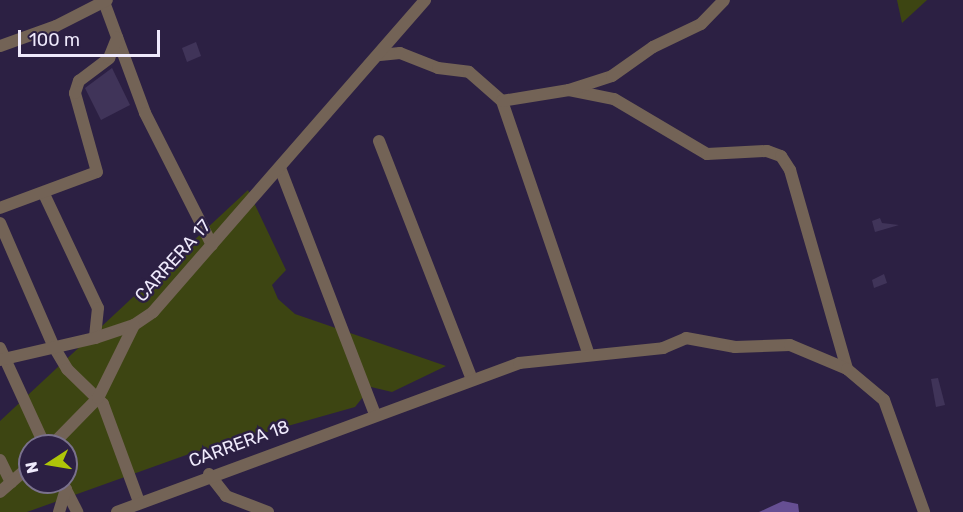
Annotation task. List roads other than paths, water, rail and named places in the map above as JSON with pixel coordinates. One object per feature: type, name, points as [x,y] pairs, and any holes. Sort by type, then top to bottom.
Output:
[{"type":"street","name":"CARRERA 17","points":[[2,356],[95,338],[134,325],[153,312],[380,55],[424,0]]},
{"type":"street","points":[[502,101],[569,90],[623,70],[653,46],[700,24],[724,0]]},
{"type":"street","points":[[0,46],[105,1],[145,113],[212,246]]},
{"type":"street","points":[[0,208],[44,194],[97,172],[75,93],[79,81],[109,58],[117,38]]},
{"type":"street","points":[[380,55],[400,53],[438,68],[469,72],[502,101],[588,352]]},
{"type":"street","points":[[569,90],[614,99],[707,154],[768,151],[781,156],[790,170],[847,369]]},
{"type":"street","points":[[379,141],[472,379]]},
{"type":"street","points":[[280,168],[375,414]]},
{"type":"street","points":[[44,194],[98,308],[95,338]]},
{"type":"street","points":[[0,223],[54,347],[67,369],[98,398],[139,502]]},
{"type":"street","points":[[63,434],[98,398],[134,325]]},
{"type":"street","name":"CARRERA 18","points":[[117,512],[209,474],[519,363],[588,352],[647,351],[686,338],[706,338],[735,347],[790,345],[847,369],[884,400],[924,512]]},
{"type":"street","points":[[2,356],[39,434]]},
{"type":"street","points":[[0,460],[11,483]]},
{"type":"street","points":[[209,474],[226,496],[268,512]]},
{"type":"street","points":[[0,492],[18,477]]},
{"type":"street","points":[[59,512],[62,494]]},
{"type":"street","points":[[68,494],[77,512]]}]
